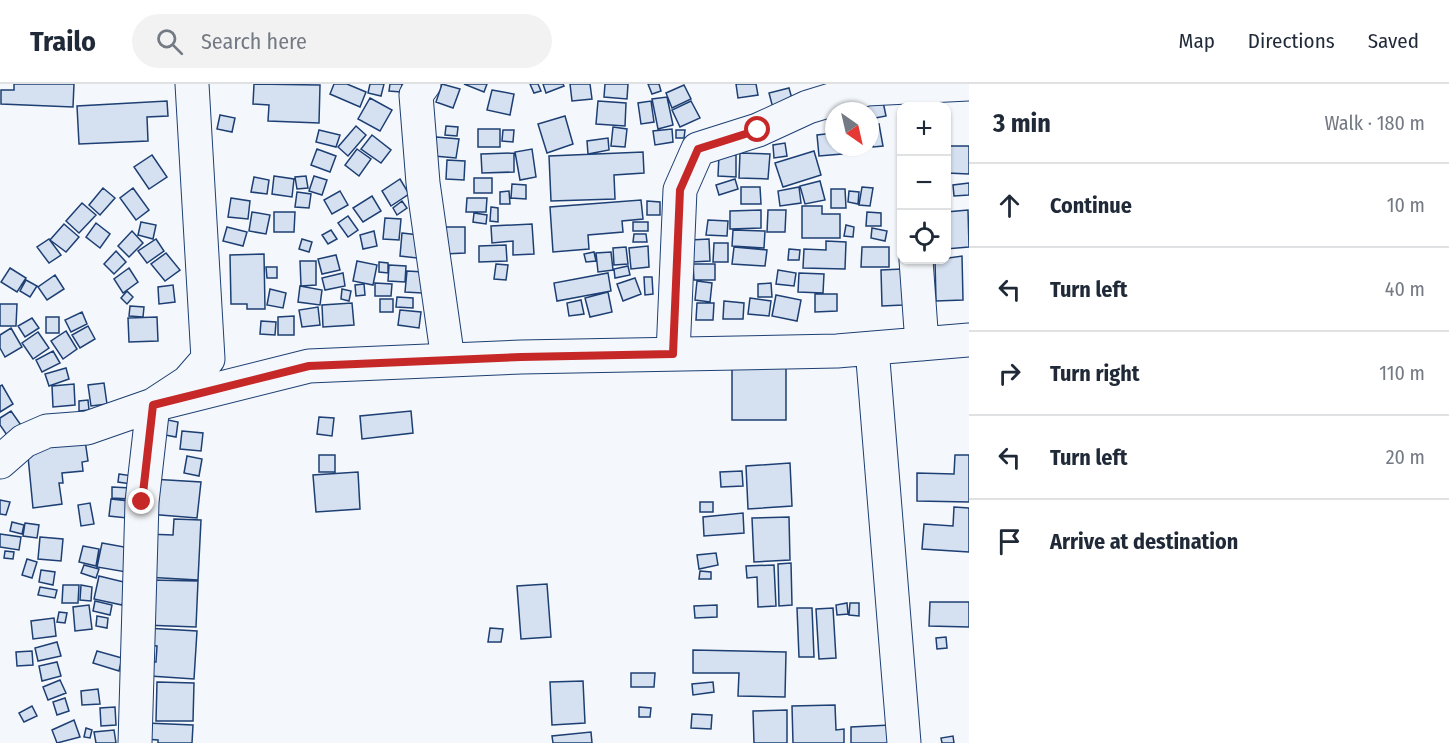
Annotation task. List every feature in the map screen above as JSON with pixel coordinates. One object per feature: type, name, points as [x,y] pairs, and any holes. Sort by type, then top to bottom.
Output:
[{"type":"street","points":[[153,405],[188,382],[208,359],[192,84]]},
{"type":"street","points":[[424,84],[416,95],[423,183],[448,360]]},
{"type":"street","points":[[673,354],[680,190],[698,149],[758,130],[808,107],[867,89],[927,92],[969,84]]},
{"type":"street","points":[[916,264],[922,344]]},
{"type":"street","points":[[0,462],[24,441],[46,431],[87,428],[153,405],[309,366],[448,360],[837,351],[969,340]]},
{"type":"street","points":[[872,348],[904,743]]},
{"type":"street","points":[[135,743],[142,502],[153,405]]},
{"type":"building","points":[[14,84],[74,84],[73,107],[1,104],[1,90],[14,90]]},
{"type":"building","points":[[254,84],[320,85],[319,123],[268,121],[269,105],[253,104]]},
{"type":"building","points":[[334,84],[347,84],[366,92],[360,107],[330,94]]},
{"type":"building","points":[[370,84],[384,84],[381,96],[368,93]]},
{"type":"building","points":[[390,84],[402,84],[401,92],[389,91]]},
{"type":"building","points":[[442,84],[460,89],[453,108],[436,102]]},
{"type":"building","points":[[464,84],[487,84],[484,92]]},
{"type":"building","points":[[530,84],[538,84],[541,91],[534,93]]},
{"type":"building","points":[[543,84],[563,84],[564,86],[546,93]]},
{"type":"building","points":[[570,84],[590,84],[592,99],[572,101]]},
{"type":"building","points":[[605,84],[628,84],[627,99],[604,97]]},
{"type":"building","points":[[648,84],[659,84],[661,91],[652,94]]},
{"type":"building","points":[[736,84],[756,84],[758,95],[738,98]]},
{"type":"building","points":[[684,85],[691,99],[672,108],[666,93]]},
{"type":"building","points":[[789,88],[794,106],[774,112],[769,93]]},
{"type":"building","points":[[492,90],[514,94],[510,115],[487,110]]},
{"type":"building","points":[[667,97],[673,125],[658,129],[652,99]]},
{"type":"building","points":[[882,97],[886,116],[879,117],[879,102],[865,101]]},
{"type":"building","points":[[370,98],[392,110],[380,131],[358,119]]},
{"type":"building","points":[[167,101],[168,116],[147,117],[148,141],[79,144],[77,106]]},
{"type":"building","points":[[598,101],[626,103],[625,126],[596,124]]},
{"type":"building","points":[[651,101],[654,122],[641,124],[638,103]]},
{"type":"building","points":[[691,101],[700,118],[680,127],[672,110]]},
{"type":"building","points":[[220,115],[235,118],[232,132],[217,129]]},
{"type":"building","points":[[565,116],[573,144],[547,153],[538,124]]},
{"type":"building","points":[[879,124],[883,146],[879,146]]},
{"type":"building","points":[[356,126],[366,135],[348,156],[338,147]]},
{"type":"building","points":[[446,126],[458,127],[457,136],[445,135]]},
{"type":"building","points":[[613,127],[627,129],[625,147],[611,146]]},
{"type":"building","points":[[478,129],[500,129],[500,147],[478,147]]},
{"type":"building","points":[[672,129],[673,142],[655,145],[653,131]]},
{"type":"building","points":[[319,130],[340,135],[336,147],[316,142]]},
{"type":"building","points":[[503,130],[514,130],[513,142],[502,141]]},
{"type":"building","points":[[676,130],[685,130],[684,138],[676,138]]},
{"type":"building","points":[[825,134],[825,155],[819,156],[817,135]]},
{"type":"building","points":[[372,135],[391,150],[381,163],[361,149]]},
{"type":"building","points":[[436,137],[459,139],[456,158],[434,156]]},
{"type":"building","points":[[608,138],[609,150],[588,154],[587,141]]},
{"type":"building","points":[[785,143],[787,156],[774,158],[773,145]]},
{"type":"building","points":[[951,146],[969,146],[969,174],[951,173]]},
{"type":"building","points":[[317,149],[336,156],[330,172],[311,165]]},
{"type":"building","points":[[357,149],[371,159],[359,176],[345,165]]},
{"type":"building","points":[[532,149],[536,177],[520,180],[515,152]]},
{"type":"building","points":[[814,151],[821,175],[783,187],[775,163]]},
{"type":"building","points":[[643,152],[644,173],[614,175],[615,199],[551,201],[549,156]]},
{"type":"building","points":[[514,153],[514,172],[482,173],[481,154]]},
{"type":"building","points":[[740,153],[770,154],[768,179],[739,178]]},
{"type":"building","points":[[152,155],[167,177],[149,189],[134,167]]},
{"type":"building","points":[[719,155],[736,155],[736,177],[718,176]]},
{"type":"building","points":[[447,160],[465,161],[464,180],[446,179]]},
{"type":"building","points":[[274,176],[294,179],[292,197],[272,194]]},
{"type":"building","points":[[306,176],[308,188],[297,189],[295,177]]},
{"type":"building","points":[[314,176],[327,180],[322,195],[309,191]]},
{"type":"building","points":[[254,177],[269,180],[267,194],[251,192]]},
{"type":"building","points":[[474,178],[492,178],[492,193],[474,193]]},
{"type":"building","points":[[400,179],[409,194],[391,206],[382,191]]},
{"type":"building","points":[[735,179],[738,189],[719,195],[716,185]]},
{"type":"building","points":[[820,181],[825,200],[805,204],[800,186]]},
{"type":"building","points":[[969,183],[969,195],[954,196],[953,185]]},
{"type":"building","points":[[512,184],[526,185],[526,199],[511,198]]},
{"type":"building","points":[[741,187],[760,187],[761,204],[741,204]]},
{"type":"building","points":[[799,187],[801,203],[780,206],[778,191]]},
{"type":"building","points":[[862,187],[873,188],[870,206],[859,205]]},
{"type":"building","points":[[103,188],[115,198],[100,215],[89,205]]},
{"type":"building","points":[[133,188],[149,210],[136,220],[120,198]]},
{"type":"building","points":[[831,189],[845,189],[846,208],[831,208]]},
{"type":"building","points":[[340,191],[348,205],[332,214],[324,200]]},
{"type":"building","points":[[509,191],[510,204],[500,204],[500,192]]},
{"type":"building","points":[[849,191],[859,192],[858,204],[848,202]]},
{"type":"building","points":[[297,192],[311,194],[309,208],[295,207]]},
{"type":"building","points":[[372,196],[381,211],[363,222],[353,208]]},
{"type":"building","points":[[231,198],[250,201],[248,219],[228,217]]},
{"type":"building","points":[[467,198],[487,198],[486,212],[466,212]]},
{"type":"building","points":[[641,200],[643,219],[622,221],[623,232],[588,235],[589,249],[553,252],[550,207]]},
{"type":"building","points":[[402,201],[407,208],[397,215],[393,208]]},
{"type":"building","points":[[647,201],[660,202],[660,215],[647,215]]},
{"type":"building","points":[[82,203],[96,215],[79,233],[66,221]]},
{"type":"building","points":[[802,206],[822,206],[822,214],[840,214],[840,238],[802,238]]},
{"type":"building","points":[[491,207],[498,208],[498,222],[490,221]]},
{"type":"building","points":[[761,210],[761,228],[730,229],[730,211]]},
{"type":"building","points":[[768,210],[786,210],[785,232],[767,232]]},
{"type":"building","points":[[968,210],[969,247],[951,249],[951,212]]},
{"type":"building","points":[[252,212],[270,215],[266,234],[249,231]]},
{"type":"building","points":[[274,212],[295,212],[294,232],[274,232]]},
{"type":"building","points":[[867,212],[881,213],[881,226],[866,226]]},
{"type":"building","points":[[474,213],[487,215],[486,224],[473,222]]},
{"type":"building","points":[[348,216],[358,230],[348,237],[338,223]]},
{"type":"building","points":[[385,218],[401,219],[399,240],[383,239]]},
{"type":"building","points":[[708,220],[728,221],[727,236],[706,235]]},
{"type":"building","points":[[141,222],[156,225],[153,239],[138,235]]},
{"type":"building","points":[[633,222],[648,222],[648,231],[633,231]]},
{"type":"building","points":[[96,223],[110,234],[100,248],[86,237]]},
{"type":"building","points":[[64,224],[79,237],[66,252],[50,240]]},
{"type":"building","points":[[532,224],[534,254],[513,255],[513,241],[492,243],[491,226]]},
{"type":"building","points":[[846,225],[854,227],[853,237],[844,236]]},
{"type":"building","points":[[227,227],[247,232],[243,246],[223,241]]},
{"type":"building","points":[[443,227],[465,227],[465,253],[444,254]]},
{"type":"building","points":[[872,228],[887,231],[885,241],[871,238]]},
{"type":"building","points":[[331,230],[337,239],[328,244],[322,235]]},
{"type":"building","points":[[733,230],[765,231],[764,248],[732,246]]},
{"type":"building","points":[[132,231],[143,243],[129,257],[118,246]]},
{"type":"building","points":[[374,231],[377,246],[363,249],[360,235]]},
{"type":"building","points":[[402,233],[419,235],[417,258],[400,256]]},
{"type":"building","points":[[634,234],[646,234],[647,242],[633,242]]},
{"type":"building","points":[[49,239],[61,255],[49,263],[37,247]]},
{"type":"building","points":[[156,239],[164,251],[147,263],[138,251]]},
{"type":"building","points":[[302,239],[312,242],[309,252],[299,249]]},
{"type":"building","points":[[709,239],[710,261],[691,262],[690,240]]},
{"type":"building","points":[[826,241],[846,242],[845,269],[803,268],[804,249],[826,250]]},
{"type":"building","points":[[714,243],[728,243],[728,262],[713,262]]},
{"type":"building","points":[[506,245],[507,261],[479,262],[479,246]]},
{"type":"building","points":[[648,246],[649,267],[631,269],[629,248]]},
{"type":"building","points":[[626,247],[628,264],[614,265],[613,248]]},
{"type":"building","points":[[734,247],[767,250],[765,266],[732,264]]},
{"type":"building","points":[[862,247],[889,247],[889,267],[861,267]]},
{"type":"building","points":[[789,249],[800,250],[799,260],[788,260]]},
{"type":"building","points":[[116,251],[126,262],[114,274],[104,264]]},
{"type":"building","points":[[594,252],[596,261],[586,262],[584,254]]},
{"type":"building","points":[[611,252],[613,270],[598,272],[596,253]]},
{"type":"building","points":[[166,253],[180,270],[165,281],[151,264]]},
{"type":"building","points":[[264,254],[265,309],[247,309],[247,304],[231,304],[230,255]]},
{"type":"building","points":[[336,255],[340,270],[322,274],[318,259]]},
{"type":"building","points":[[962,256],[963,300],[936,301],[935,264],[951,264],[951,258]]},
{"type":"building","points":[[300,261],[316,261],[316,285],[301,286]]},
{"type":"building","points":[[357,261],[377,265],[373,285],[353,281]]},
{"type":"building","points":[[379,262],[388,263],[388,273],[379,272]]},
{"type":"building","points":[[496,264],[508,265],[506,280],[494,279]]},
{"type":"building","points":[[693,264],[715,264],[715,280],[694,280]]},
{"type":"building","points":[[389,265],[406,266],[405,282],[388,281]]},
{"type":"building","points":[[628,266],[630,275],[615,278],[614,269]]},
{"type":"building","points":[[266,267],[277,267],[277,278],[267,278]]},
{"type":"building","points":[[10,268],[26,278],[17,292],[1,282]]},
{"type":"building","points":[[129,268],[138,282],[123,293],[114,279]]},
{"type":"building","points":[[902,269],[903,305],[882,306],[881,270]]},
{"type":"building","points":[[778,270],[796,273],[794,286],[776,284]]},
{"type":"building","points":[[407,271],[424,272],[422,293],[405,292]]},
{"type":"building","points":[[343,273],[345,286],[325,290],[322,278]]},
{"type":"building","points":[[608,273],[611,291],[557,301],[554,283]]},
{"type":"building","points":[[799,273],[824,274],[823,293],[798,292]]},
{"type":"building","points":[[55,275],[64,289],[47,300],[38,287]]},
{"type":"building","points":[[644,277],[652,277],[653,294],[645,295]]},
{"type":"building","points":[[635,278],[641,294],[623,301],[617,284]]},
{"type":"building","points":[[26,280],[37,286],[30,297],[20,291]]},
{"type":"building","points":[[697,281],[712,283],[710,302],[695,300]]},
{"type":"building","points":[[375,283],[392,284],[391,296],[375,296]]},
{"type":"building","points":[[771,283],[772,297],[758,297],[758,284]]},
{"type":"building","points":[[364,284],[365,295],[356,296],[355,285]]},
{"type":"building","points":[[173,285],[175,302],[159,304],[158,287]]},
{"type":"building","points":[[300,286],[322,290],[320,305],[298,302]]},
{"type":"building","points":[[270,289],[286,293],[283,308],[267,305]]},
{"type":"building","points":[[342,289],[351,291],[349,301],[341,299]]},
{"type":"building","points":[[127,291],[133,297],[127,304],[121,298]]},
{"type":"building","points":[[608,292],[612,312],[590,317],[585,298]]},
{"type":"building","points":[[815,294],[837,294],[837,311],[815,312]]},
{"type":"building","points":[[776,295],[801,300],[797,321],[772,316]]},
{"type":"building","points":[[397,297],[413,298],[413,308],[396,307]]},
{"type":"building","points":[[750,298],[771,301],[769,316],[748,314]]},
{"type":"building","points":[[380,299],[393,299],[393,312],[380,312]]},
{"type":"building","points":[[581,300],[584,314],[569,316],[567,303]]},
{"type":"building","points":[[724,301],[744,303],[743,319],[723,319]]},
{"type":"building","points":[[352,303],[354,325],[323,327],[322,305]]},
{"type":"building","points":[[697,303],[714,303],[713,320],[696,320]]},
{"type":"building","points":[[0,304],[17,304],[16,326],[0,326]]},
{"type":"building","points":[[130,306],[144,307],[143,317],[129,316]]},
{"type":"building","points":[[318,307],[320,325],[302,327],[299,310]]},
{"type":"building","points":[[400,310],[421,312],[419,328],[398,325]]},
{"type":"building","points":[[82,312],[87,324],[71,332],[65,320]]},
{"type":"building","points":[[294,316],[294,335],[278,335],[278,317]]},
{"type":"building","points":[[46,317],[59,317],[59,333],[46,333]]},
{"type":"building","points":[[157,317],[158,341],[129,342],[128,318]]},
{"type":"building","points":[[32,318],[39,328],[25,337],[18,326]]},
{"type":"building","points":[[261,321],[276,322],[275,335],[260,334]]},
{"type":"building","points":[[88,326],[95,339],[80,348],[72,335]]},
{"type":"building","points":[[11,328],[22,347],[5,357],[0,348],[0,335]]},
{"type":"building","points":[[66,331],[77,349],[63,359],[51,341]]},
{"type":"building","points":[[38,332],[49,348],[33,359],[22,343]]},
{"type":"building","points":[[53,351],[60,363],[42,372],[36,360]]},
{"type":"building","points":[[66,368],[69,379],[49,386],[45,374]]},
{"type":"building","points":[[732,368],[786,368],[786,420],[732,420]]},
{"type":"building","points":[[104,383],[107,404],[91,406],[88,385]]},
{"type":"building","points":[[74,384],[75,405],[53,407],[52,386]]},
{"type":"building","points":[[2,385],[13,404],[0,412],[0,386]]},
{"type":"building","points":[[88,400],[89,410],[79,411],[79,401]]},
{"type":"building","points":[[11,411],[23,428],[9,438],[0,425],[0,418]]},
{"type":"building","points":[[411,411],[413,433],[362,439],[360,416]]},
{"type":"building","points":[[319,417],[334,418],[332,436],[317,434]]},
{"type":"building","points":[[163,419],[178,422],[176,437],[160,434]]},
{"type":"building","points":[[182,431],[203,433],[201,451],[180,449]]},
{"type":"building","points":[[85,440],[88,461],[82,462],[83,471],[62,473],[63,483],[59,483],[62,504],[33,508],[27,446]]},
{"type":"building","points":[[319,455],[335,455],[335,472],[319,472]]},
{"type":"building","points":[[955,455],[969,455],[969,502],[917,501],[917,473],[954,474]]},
{"type":"building","points":[[187,456],[202,459],[199,476],[184,473]]},
{"type":"building","points":[[790,463],[792,506],[748,509],[746,466]]},
{"type":"building","points":[[742,471],[743,486],[721,487],[720,472]]},
{"type":"building","points":[[358,472],[360,509],[316,512],[313,475]]},
{"type":"building","points":[[119,474],[133,476],[131,484],[118,482]]},
{"type":"building","points":[[151,479],[201,482],[197,518],[148,514]]},
{"type":"building","points":[[112,487],[131,488],[130,499],[112,498]]},
{"type":"building","points":[[111,499],[129,501],[127,518],[109,516]]},
{"type":"building","points":[[0,500],[10,502],[6,515],[0,514]]},
{"type":"building","points":[[700,502],[713,502],[713,512],[700,512]]},
{"type":"building","points":[[90,503],[94,524],[81,526],[78,505]]},
{"type":"building","points":[[954,507],[969,508],[969,552],[922,549],[924,524],[953,526]]},
{"type":"building","points":[[743,513],[744,533],[704,536],[703,517]]},
{"type":"building","points":[[789,517],[790,560],[754,562],[752,518]]},
{"type":"building","points":[[174,519],[201,520],[198,580],[145,577],[147,534],[173,535]]},
{"type":"building","points":[[12,522],[24,525],[22,534],[10,531]]},
{"type":"building","points":[[25,523],[39,525],[37,538],[23,536]]},
{"type":"building","points":[[0,534],[21,537],[19,550],[0,547]]},
{"type":"building","points":[[40,537],[63,539],[61,561],[38,559]]},
{"type":"building","points":[[102,543],[130,548],[126,572],[97,567]]},
{"type":"building","points":[[83,546],[99,549],[96,566],[79,562]]},
{"type":"building","points":[[5,551],[14,552],[13,559],[4,558]]},
{"type":"building","points":[[716,553],[718,565],[699,569],[697,555]]},
{"type":"building","points":[[27,559],[37,562],[32,578],[22,575]]},
{"type":"building","points":[[791,563],[792,605],[779,606],[778,564]]},
{"type":"building","points":[[84,565],[99,569],[96,578],[81,573]]},
{"type":"building","points":[[774,565],[776,606],[758,607],[757,577],[747,578],[746,566]]},
{"type":"building","points":[[41,570],[55,572],[53,585],[39,582]]},
{"type":"building","points":[[700,571],[711,572],[711,579],[699,579]]},
{"type":"building","points":[[99,576],[128,583],[122,605],[94,599]]},
{"type":"building","points":[[149,580],[198,581],[196,627],[144,625]]},
{"type":"building","points":[[547,584],[551,637],[521,639],[517,586]]},
{"type":"building","points":[[63,585],[79,585],[78,603],[62,603]]},
{"type":"building","points":[[81,585],[92,587],[91,601],[80,600]]},
{"type":"building","points":[[40,587],[57,590],[55,598],[38,595]]},
{"type":"building","points":[[95,601],[112,605],[110,615],[93,611]]},
{"type":"building","points":[[930,602],[969,602],[969,627],[929,626]]},
{"type":"building","points":[[847,603],[848,614],[837,615],[836,605]]},
{"type":"building","points":[[850,603],[859,603],[859,616],[849,615]]},
{"type":"building","points":[[89,605],[92,629],[75,631],[73,607]]},
{"type":"building","points":[[717,605],[717,617],[695,618],[694,606]]},
{"type":"building","points":[[797,608],[812,608],[814,657],[799,657]]},
{"type":"building","points":[[833,608],[836,658],[819,659],[816,609]]},
{"type":"building","points":[[59,612],[67,613],[65,623],[57,622]]},
{"type":"building","points":[[97,616],[108,618],[107,628],[96,626]]},
{"type":"building","points":[[54,618],[56,636],[33,639],[31,621]]},
{"type":"building","points":[[146,628],[197,631],[194,679],[150,676],[151,662],[156,662],[157,646],[145,645]]},
{"type":"building","points":[[490,628],[503,629],[501,642],[488,642]]},
{"type":"building","points":[[946,637],[947,648],[937,649],[936,638]]},
{"type":"building","points":[[57,642],[61,656],[38,661],[35,648]]},
{"type":"building","points":[[693,650],[786,652],[785,697],[738,696],[739,673],[693,673]]},
{"type":"building","points":[[32,651],[33,665],[17,666],[16,652]]},
{"type":"building","points":[[97,651],[122,658],[119,671],[93,663]]},
{"type":"building","points":[[57,662],[61,676],[42,681],[39,666]]},
{"type":"building","points":[[631,673],[655,673],[654,687],[631,687]]},
{"type":"building","points":[[60,680],[66,693],[48,700],[43,687]]},
{"type":"building","points":[[583,681],[585,723],[552,725],[550,682]]},
{"type":"building","points":[[157,682],[194,683],[193,721],[156,721]]},
{"type":"building","points":[[713,682],[714,692],[693,695],[692,684]]},
{"type":"building","points":[[98,689],[100,704],[82,705],[81,691]]},
{"type":"building","points":[[65,698],[69,711],[57,715],[53,702]]},
{"type":"building","points":[[835,705],[836,730],[844,729],[844,743],[793,743],[792,706]]},
{"type":"building","points":[[32,706],[37,716],[24,722],[19,713]]},
{"type":"building","points":[[115,707],[116,725],[101,726],[100,708]]},
{"type":"building","points":[[639,707],[651,708],[650,717],[639,717]]},
{"type":"building","points":[[787,710],[787,743],[754,743],[753,711]]},
{"type":"building","points":[[692,714],[712,715],[711,729],[691,728]]},
{"type":"building","points":[[74,720],[80,737],[57,743],[52,730]]},
{"type":"building","points":[[146,723],[193,725],[192,743],[158,743],[158,740],[145,739]]},
{"type":"building","points":[[890,725],[891,743],[851,743],[851,727]]},
{"type":"building","points":[[86,728],[92,730],[90,738],[84,737]]},
{"type":"building","points":[[114,730],[116,743],[96,743],[94,732]]},
{"type":"building","points":[[591,732],[592,743],[553,743],[552,736]]},
{"type":"building","points":[[953,736],[954,743],[942,743],[941,738]]},
{"type":"route","points":[[142,502],[153,405],[309,366],[521,357],[673,354],[680,190],[698,149],[758,130]]}]
